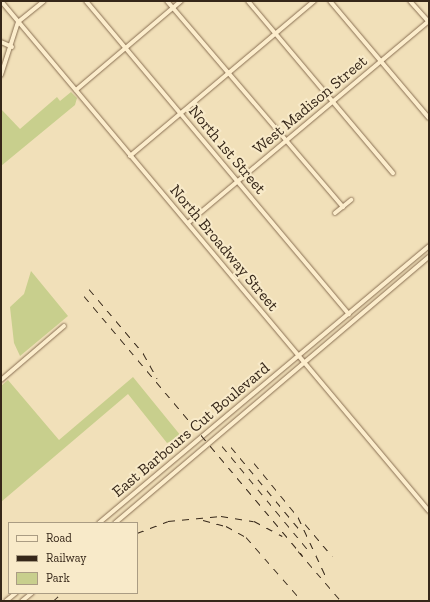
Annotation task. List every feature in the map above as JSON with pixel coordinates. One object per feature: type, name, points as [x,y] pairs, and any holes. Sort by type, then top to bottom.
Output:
[{"type":"street","name":"North Broadway Street","points":[[1,1],[429,511]]},
{"type":"street","points":[[1,75],[12,47],[18,22],[44,1]]},
{"type":"street","name":"North 1st Street","points":[[86,1],[349,314]]},
{"type":"street","points":[[167,1],[343,207]]},
{"type":"street","points":[[76,90],[180,1]]},
{"type":"street","points":[[248,1],[392,173]]},
{"type":"street","points":[[130,156],[314,1]]},
{"type":"street","points":[[330,1],[429,118]]},
{"type":"street","points":[[410,1],[429,21]]},
{"type":"street","name":"West Madison Street","points":[[188,223],[429,21]]},
{"type":"street","points":[[1,42],[12,47]]},
{"type":"street","points":[[335,213],[351,200]]},
{"type":"street","name":"East Barbours Cut Boulevard","points":[[100,522],[429,246]]},
{"type":"street","name":"East Barbours Cut Boulevard","points":[[116,522],[429,257]]},
{"type":"street","points":[[412,260],[418,267]]},
{"type":"street","points":[[1,380],[64,326]]},
{"type":"street","points":[[218,423],[224,431]]},
{"type":"street","points":[[141,488],[148,495]]},
{"type":"street","points":[[6,601],[15,594]]},
{"type":"street","points":[[22,601],[31,594]]},
{"type":"green space","points":[[71,92],[77,98],[75,105],[1,166],[1,109],[20,129],[57,97],[60,101]]},
{"type":"green space","points":[[31,271],[68,316],[20,356],[14,343],[10,307],[24,294]]},
{"type":"green space","points":[[133,377],[181,436],[167,443],[128,394],[1,502],[1,386],[8,380],[59,440]]},
{"type":"railway","points":[[89,289],[143,353],[157,378]]},
{"type":"railway","points":[[84,296],[302,555]]},
{"type":"railway","points":[[222,446],[309,551]]},
{"type":"railway","points":[[231,447],[300,530]]},
{"type":"railway","points":[[254,463],[298,517],[326,577]]},
{"type":"railway","points":[[138,533],[168,521],[221,516],[254,521],[282,536]]},
{"type":"railway","points":[[203,520],[226,526],[246,537],[302,601]]},
{"type":"railway","points":[[305,524],[332,556]]},
{"type":"railway","points":[[298,551],[341,601]]},
{"type":"railway","points":[[53,601],[61,594]]}]
